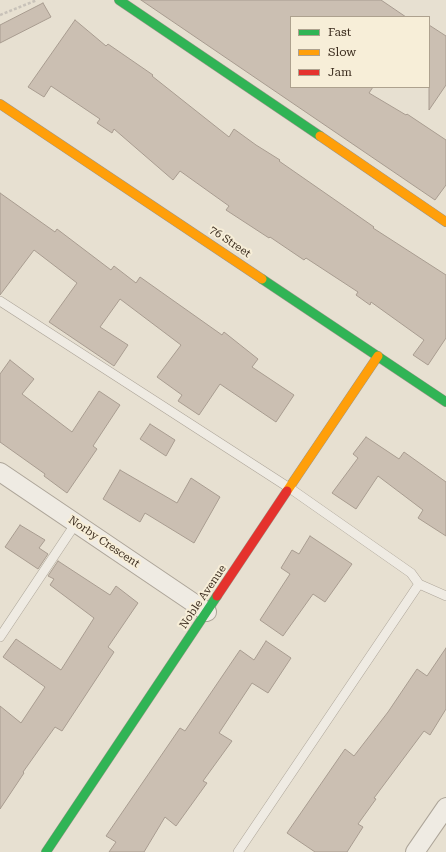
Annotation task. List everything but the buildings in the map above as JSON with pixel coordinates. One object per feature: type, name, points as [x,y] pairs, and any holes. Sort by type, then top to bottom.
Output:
[{"type":"street","points":[[119,0],[446,222]]},
{"type":"street","name":"76 Street","points":[[0,104],[446,402]]},
{"type":"street","name":"Noble Avenue","points":[[46,852],[291,489],[378,356]]},
{"type":"street","name":"Norby Crescent","points":[[0,472],[207,612]]},
{"type":"street","points":[[415,852],[446,807]]},
{"type":"lane","points":[[0,301],[291,489],[411,573],[419,584],[446,596]]},
{"type":"lane","points":[[0,637],[76,523]]},
{"type":"lane","points":[[238,852],[419,584]]},
{"type":"path","points":[[0,15],[37,0]]},
{"type":"traffic: fast","points":[[119,0],[320,136]]},
{"type":"traffic: fast","points":[[262,279],[446,402]]},
{"type":"traffic: fast","points":[[46,852],[217,596]]},
{"type":"traffic: slow","points":[[0,104],[262,279]]},
{"type":"traffic: slow","points":[[320,136],[446,222]]},
{"type":"traffic: slow","points":[[287,491],[378,356]]},
{"type":"traffic: jam","points":[[217,596],[287,491]]}]
